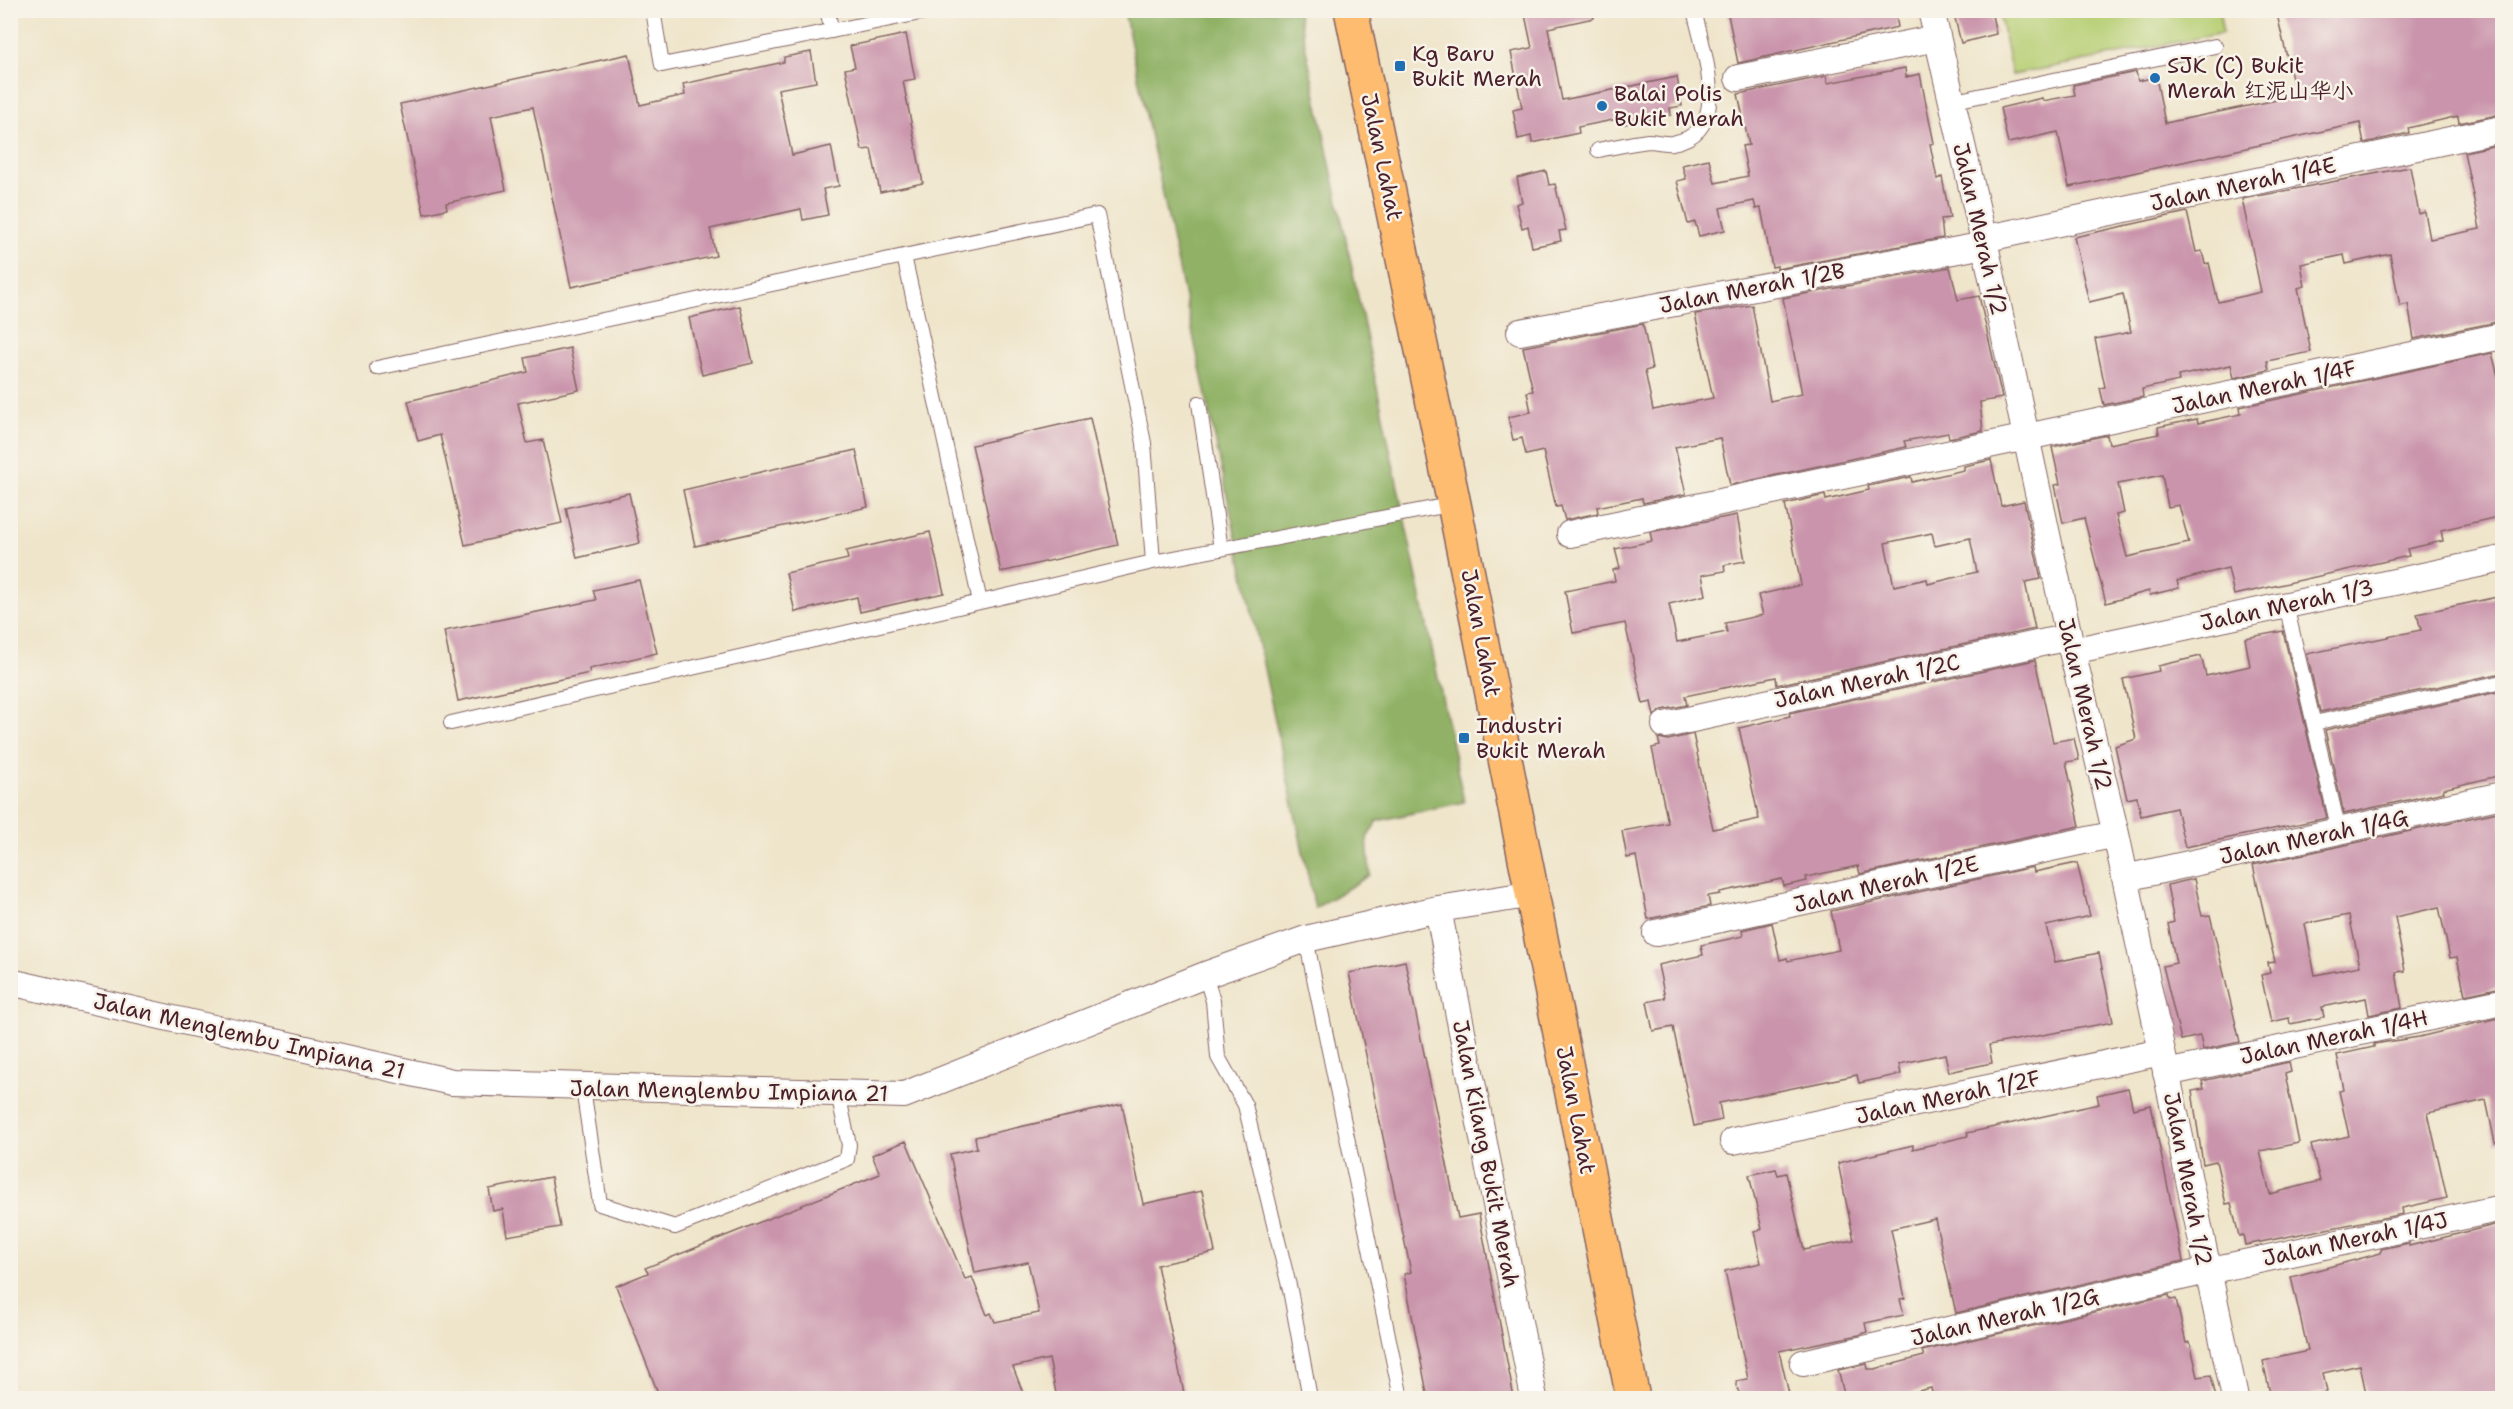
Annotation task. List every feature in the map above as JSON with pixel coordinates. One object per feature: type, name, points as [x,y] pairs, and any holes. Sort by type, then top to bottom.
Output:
[{"type":"main road","name":"Jalan Lahat","points":[[1352,10],[1533,894],[1633,1398]]},
{"type":"street","name":"Jalan Merah 1/2","points":[[1930,10],[1984,242],[2071,644],[2116,834],[2206,1271],[2235,1398]]},
{"type":"street","points":[[1738,78],[1937,38]]},
{"type":"street","name":"Jalan Merah 1/4E","points":[[1984,242],[2502,129]]},
{"type":"street","name":"Jalan Merah 1/2B","points":[[1520,332],[1984,242]]},
{"type":"street","name":"Jalan Merah 1/4F","points":[[2026,439],[2502,336]]},
{"type":"street","points":[[1570,534],[2026,439]]},
{"type":"street","name":"Jalan Merah 1/3","points":[[2071,644],[2286,605],[2502,559]]},
{"type":"street","name":"Jalan Merah 1/2C","points":[[1665,725],[2071,644]]},
{"type":"street","name":"Jalan Merah 1/4G","points":[[2125,878],[2502,795]]},
{"type":"street","name":"Jalan Merah 1/2E","points":[[1656,933],[2116,834]]},
{"type":"street","name":"Jalan Menglembu Impiana 21","points":[[10,982],[452,1082],[584,1088],[904,1095],[1205,975],[1306,939],[1438,909],[1533,894]]},
{"type":"street","name":"Jalan Kilang Bukit Merah","points":[[1438,909],[1534,1398]]},
{"type":"street","name":"Jalan Merah 1/4H","points":[[2164,1063],[2502,1002]]},
{"type":"street","name":"Jalan Merah 1/2F","points":[[1733,1141],[2164,1063]]},
{"type":"street","name":"Jalan Merah 1/4J","points":[[2206,1271],[2502,1208]]},
{"type":"street","name":"Jalan Merah 1/2G","points":[[1803,1363],[2206,1271]]},
{"type":"lane","points":[[653,10],[662,65],[935,10]]},
{"type":"lane","points":[[827,10],[832,31]]},
{"type":"lane","points":[[1598,150],[1650,141],[1672,143],[1696,133],[1706,121],[1710,101],[1707,69],[1694,10]]},
{"type":"lane","points":[[1950,102],[2215,46]]},
{"type":"lane","points":[[377,368],[1097,215],[1144,442],[1153,562]]},
{"type":"lane","points":[[904,256],[980,602]]},
{"type":"lane","points":[[1200,403],[1221,549]]},
{"type":"lane","points":[[451,723],[1153,562],[1454,504]]},
{"type":"lane","points":[[2286,605],[2339,831]]},
{"type":"lane","points":[[2314,723],[2502,682]]},
{"type":"lane","points":[[1306,939],[1401,1398]]},
{"type":"lane","points":[[1205,975],[1213,1001],[1218,1057],[1245,1105],[1290,1290],[1310,1398]]},
{"type":"lane","points":[[584,1088],[600,1204],[675,1227],[847,1158],[849,1145],[838,1093]]},
{"type":"green space","points":[[1124,11],[1298,11],[1464,802],[1377,821],[1367,838],[1370,875],[1315,908]]},
{"type":"green space","points":[[1999,11],[2219,11],[2223,33],[2012,75]]},
{"type":"building","points":[[1524,10],[1593,10],[1594,18],[1548,28],[1562,100],[1677,77],[1682,106],[1670,108],[1671,115],[1624,124],[1623,118],[1578,127],[1579,133],[1532,143],[1531,136],[1518,139],[1513,110],[1522,108],[1511,52],[1532,48]]},
{"type":"building","points":[[1727,10],[1895,10],[1898,27],[1738,63]]},
{"type":"building","points":[[1953,10],[1991,10],[1996,34],[1961,43]]},
{"type":"building","points":[[2276,10],[2502,10],[2502,114],[2459,123],[2458,116],[2408,128],[2409,133],[2364,143],[2360,123],[2069,187],[2058,132],[2008,143],[2000,108],[2042,98],[2043,101],[2075,95],[2073,85],[2136,72],[2138,81],[2156,77],[2165,123],[2296,96]]},
{"type":"building","points":[[906,34],[915,79],[903,81],[923,183],[880,192],[871,149],[862,150],[845,69],[855,67],[850,46]]},
{"type":"building","points":[[811,52],[816,82],[778,89],[792,155],[831,146],[839,186],[823,189],[828,215],[803,220],[801,209],[710,229],[716,256],[571,287],[533,107],[491,116],[506,190],[446,203],[447,209],[424,214],[400,104],[629,54],[640,105],[685,95],[683,84],[784,62],[784,57]]},
{"type":"building","points":[[1905,68],[1906,77],[1920,74],[1934,143],[1930,144],[1937,179],[1942,177],[1950,218],[1941,219],[1943,238],[1777,269],[1777,266],[1772,267],[1761,208],[1756,209],[1754,201],[1720,208],[1725,230],[1699,236],[1695,222],[1688,224],[1677,181],[1686,179],[1682,165],[1709,159],[1715,183],[1748,176],[1742,146],[1749,145],[1738,94],[1826,76],[1828,83]]},
{"type":"building","points":[[2502,144],[2502,321],[2414,339],[2408,304],[2400,306],[2390,254],[2346,264],[2344,255],[2301,264],[2305,286],[2298,288],[2311,352],[2267,361],[2269,370],[2234,378],[2231,365],[2178,376],[2179,381],[2142,389],[2143,397],[2104,405],[2100,388],[2105,387],[2095,339],[2131,332],[2123,294],[2089,302],[2074,237],[2187,212],[2196,252],[2202,251],[2205,264],[2209,263],[2218,302],[2261,292],[2242,199],[2410,167],[2419,214],[2425,212],[2430,239],[2480,229],[2464,152]]},
{"type":"building","points":[[1546,171],[1549,185],[1555,184],[1566,230],[1559,231],[1561,241],[1532,247],[1528,226],[1522,228],[1516,204],[1522,202],[1517,178]]},
{"type":"building","points":[[1950,267],[1958,300],[1979,296],[2002,398],[1980,402],[1983,431],[1949,438],[1948,433],[1904,441],[1906,447],[1730,485],[1720,438],[1675,447],[1686,494],[1643,503],[1642,498],[1597,507],[1598,513],[1565,520],[1561,506],[1556,507],[1543,451],[1526,455],[1522,438],[1513,440],[1508,417],[1531,412],[1527,392],[1533,391],[1523,347],[1643,324],[1652,369],[1645,371],[1653,410],[1713,398],[1695,314],[1752,305],[1770,401],[1802,394],[1783,298]]},
{"type":"building","points":[[740,306],[753,363],[702,375],[689,318]]},
{"type":"building","points":[[570,348],[579,390],[518,403],[527,443],[543,440],[562,523],[465,545],[440,435],[418,441],[408,401],[528,372],[525,358]]},
{"type":"building","points":[[2492,353],[2502,392],[2502,516],[2441,530],[2443,541],[2407,549],[2409,556],[2234,595],[2228,568],[2177,581],[2179,588],[2150,595],[2149,591],[2106,603],[2084,518],[2063,523],[2055,485],[2060,484],[2052,447],[2107,435],[2109,444],[2159,434],[2158,427],[2197,419],[2198,423],[2241,414],[2240,407]],"holes":[[[2162,475],[2168,507],[2179,505],[2189,543],[2127,557],[2116,515],[2124,513],[2118,484]]]},
{"type":"building","points":[[1090,418],[1118,545],[1001,572],[972,445]]},
{"type":"building","points":[[856,450],[868,507],[695,546],[683,490]]},
{"type":"building","points":[[1991,460],[2001,506],[2024,501],[2041,579],[2025,582],[2035,629],[1777,685],[1776,677],[1685,696],[1687,705],[1662,710],[1654,716],[1651,702],[1643,704],[1625,623],[1573,633],[1565,591],[1615,581],[1613,570],[1620,568],[1615,549],[1652,541],[1650,532],[1737,515],[1745,561],[1724,565],[1725,571],[1702,575],[1706,595],[1669,604],[1677,642],[1727,632],[1725,623],[1763,615],[1758,595],[1801,585],[1785,504],[1825,495],[1826,500],[1869,490],[1868,486],[1911,477],[1912,482],[1964,470],[1964,466]],"holes":[[[1932,533],[1935,546],[1970,538],[1977,572],[1928,584],[1927,579],[1894,586],[1885,543]]]},
{"type":"building","points":[[629,493],[640,543],[577,558],[566,508]]},
{"type":"building","points":[[930,532],[944,593],[860,612],[857,597],[795,612],[786,573],[848,559],[846,551]]},
{"type":"building","points":[[639,580],[657,653],[589,669],[590,673],[458,701],[444,631],[596,600],[593,590]]},
{"type":"building","points":[[2502,596],[2502,673],[2320,712],[2307,654],[2421,630],[2417,614]]},
{"type":"building","points":[[2283,631],[2327,818],[2185,847],[2176,808],[2141,816],[2137,797],[2127,799],[2115,746],[2136,739],[2123,679],[2159,671],[2158,666],[2201,656],[2206,676],[2250,666],[2245,638]]},
{"type":"building","points":[[2035,660],[2053,742],[2074,738],[2079,760],[2066,762],[2080,826],[1860,874],[1858,866],[1806,877],[1807,881],[1784,886],[1782,879],[1720,892],[1720,894],[1708,896],[1710,906],[1648,919],[1636,856],[1627,858],[1622,831],[1668,823],[1652,748],[1660,746],[1658,738],[1668,740],[1693,734],[1713,829],[1759,819],[1739,728],[1790,716],[1789,713]]},
{"type":"building","points":[[2502,691],[2502,775],[2443,789],[2444,792],[2344,814],[2325,730]]},
{"type":"building","points":[[2502,811],[2502,987],[2465,995],[2457,957],[2450,958],[2439,907],[2395,917],[2405,971],[2396,972],[2402,1008],[2369,1015],[2366,998],[2322,1007],[2324,1017],[2290,1024],[2289,1018],[2271,1022],[2261,975],[2270,973],[2268,963],[2275,962],[2253,865]],"holes":[[[2349,915],[2360,966],[2315,975],[2305,924]]]},
{"type":"building","points":[[2077,863],[2090,916],[2046,926],[2055,962],[2099,953],[2113,1022],[1989,1045],[1992,1063],[1949,1072],[1945,1054],[1899,1064],[1901,1074],[1859,1083],[1857,1075],[1719,1103],[1722,1120],[1694,1126],[1673,1027],[1653,1031],[1647,1002],[1665,998],[1658,965],[1703,955],[1701,945],[1743,936],[1742,930],[1772,923],[1780,960],[1787,958],[1788,961],[1839,950],[1831,911],[2033,867],[2034,872]]},
{"type":"building","points":[[2194,879],[2202,916],[2210,915],[2240,1042],[2203,1050],[2200,1036],[2181,1040],[2163,966],[2176,963],[2168,924],[2174,922],[2167,885]]},
{"type":"building","points":[[1405,961],[1458,1218],[1479,1214],[1514,1398],[1428,1398],[1404,1274],[1411,1272],[1349,973]]},
{"type":"building","points":[[2502,1017],[2502,1142],[2495,1143],[2486,1100],[2428,1113],[2447,1198],[2402,1208],[2403,1214],[2245,1245],[2243,1235],[2239,1236],[2231,1203],[2226,1204],[2216,1161],[2203,1164],[2192,1091],[2204,1089],[2202,1081],[2289,1062],[2291,1072],[2285,1074],[2299,1143],[2260,1151],[2270,1194],[2320,1181],[2311,1145],[2349,1136],[2339,1091],[2344,1090],[2337,1055],[2374,1047],[2374,1044],[2419,1037]]},
{"type":"building","points":[[2128,1088],[2133,1109],[2151,1105],[2183,1261],[1956,1313],[1935,1219],[1891,1229],[1905,1298],[1900,1299],[1904,1315],[1865,1323],[1867,1332],[1859,1335],[1779,1351],[1790,1398],[1740,1398],[1736,1381],[1748,1379],[1725,1271],[1761,1263],[1754,1231],[1762,1229],[1749,1175],[1776,1169],[1778,1175],[1786,1173],[1804,1250],[1854,1240],[1838,1163],[1913,1145],[1913,1149],[1968,1136],[1967,1133],[2099,1104],[2097,1095]]},
{"type":"building","points":[[1122,1104],[1143,1204],[1202,1191],[1215,1252],[1157,1265],[1185,1398],[1057,1398],[1049,1359],[1013,1367],[1025,1398],[660,1398],[616,1286],[648,1273],[645,1268],[880,1174],[872,1155],[906,1141],[965,1279],[972,1277],[987,1315],[991,1313],[995,1322],[1039,1313],[1028,1262],[975,1273],[950,1154],[977,1148],[975,1137]]},
{"type":"building","points":[[551,1177],[560,1227],[507,1236],[503,1209],[493,1211],[489,1189]]},
{"type":"building","points":[[2502,1223],[2502,1398],[2367,1398],[2360,1365],[2323,1373],[2327,1392],[2312,1395],[2313,1398],[2271,1398],[2263,1361],[2308,1351],[2291,1277],[2381,1253],[2381,1249],[2409,1243],[2409,1246]]},
{"type":"building","points":[[2169,1295],[2170,1300],[2176,1299],[2186,1343],[2190,1342],[2198,1377],[2211,1375],[2216,1398],[1933,1398],[1931,1388],[1890,1398],[1845,1398],[1838,1370],[1867,1364],[1868,1369],[1875,1369],[1924,1356],[1922,1351]]},
{"type":"place","name":"Kg Baru Bukit Merah","points":[[1400,66]]},
{"type":"place","name":"SJK (C) Bukit Merah 红泥山华小","points":[[2155,78]]},
{"type":"place","name":"Balai Polis Bukit Merah","points":[[1602,106]]},
{"type":"place","name":"Industri Bukit Merah","points":[[1464,738]]}]
